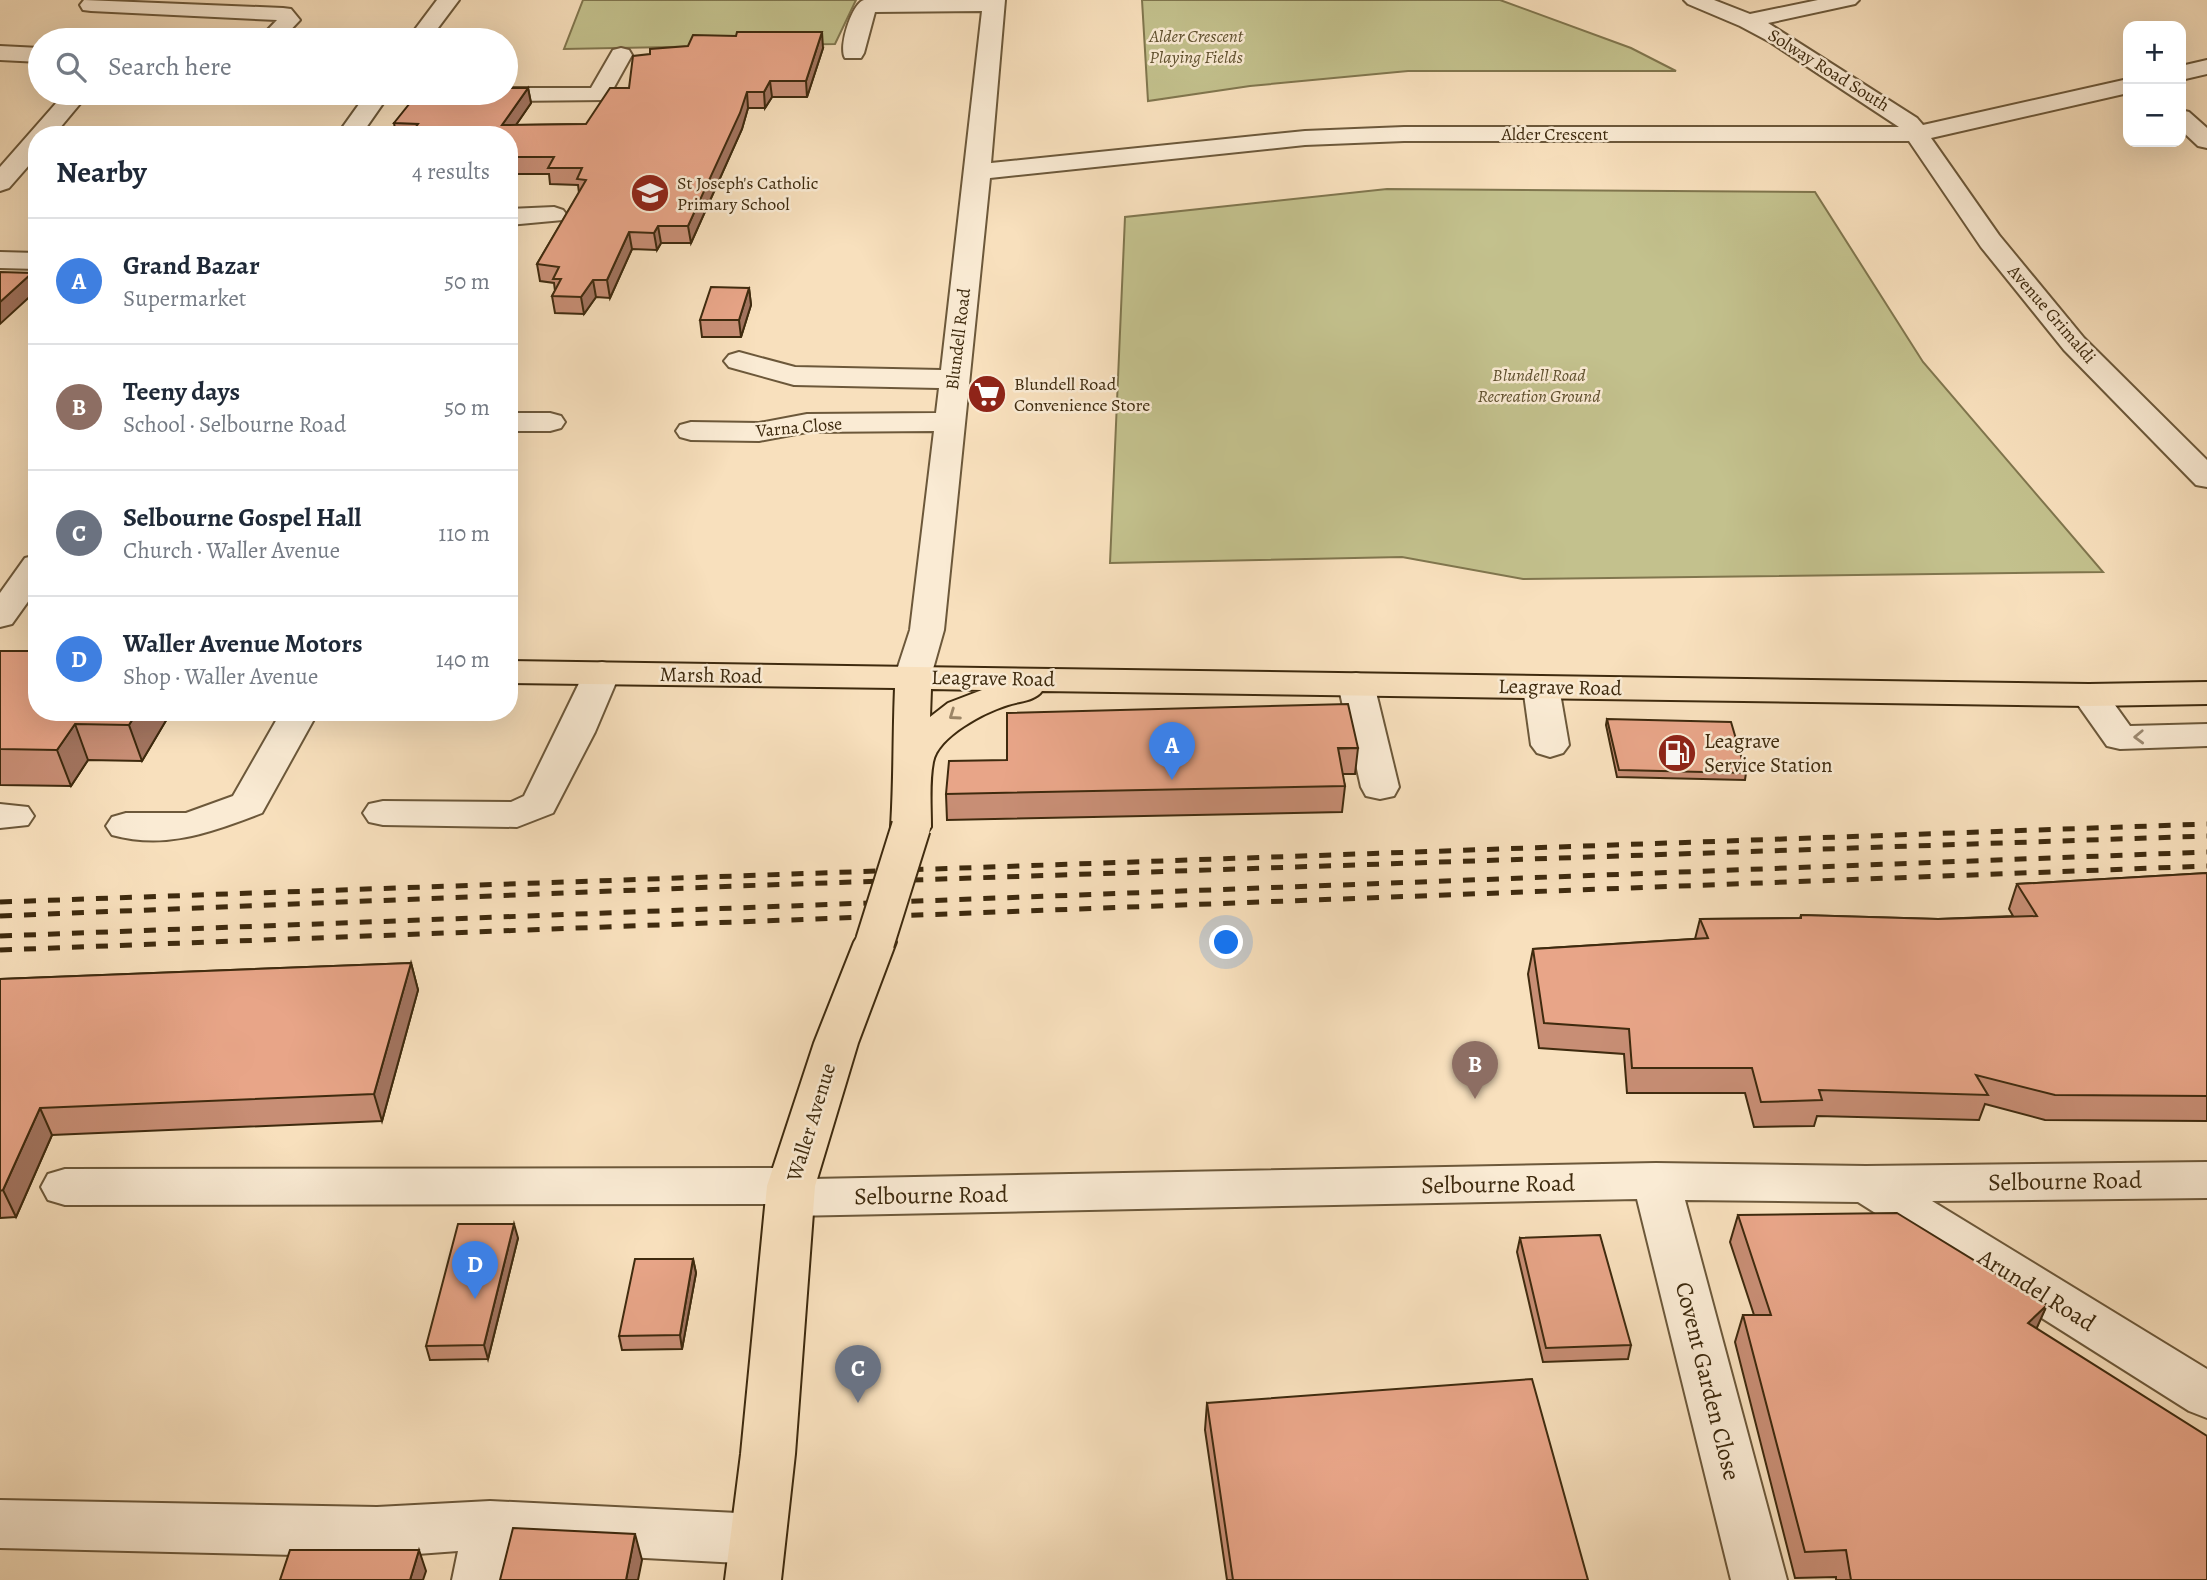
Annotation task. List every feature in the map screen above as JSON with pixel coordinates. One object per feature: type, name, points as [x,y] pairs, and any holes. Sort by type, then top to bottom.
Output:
[{"type":"main road","name":"Marsh Road","points":[[518,672],[913,676]]},
{"type":"main road","name":"Leagrave Road","points":[[913,676],[2089,695],[2207,694]]},
{"type":"main road","name":"Waller Avenue","points":[[756,1560],[790,1192],[836,1043],[875,942],[911,827],[913,676]]},
{"type":"main road","points":[[914,759],[939,726],[962,709],[997,696],[1065,680]]},
{"type":"street","points":[[99,0],[91,5],[283,14],[304,1]]},
{"type":"street","points":[[427,28],[448,0]]},
{"type":"street","name":"Solway Road South","points":[[1698,0],[1778,37],[1877,99],[1909,122],[1917,134]]},
{"type":"street","points":[[1748,21],[1848,0]]},
{"type":"street","points":[[853,53],[861,3],[994,2]]},
{"type":"street","name":"Blundell Road","points":[[913,676],[927,630],[994,2]]},
{"type":"street","points":[[281,28],[289,20],[283,14]]},
{"type":"street","points":[[0,53],[28,54]]},
{"type":"street","points":[[518,95],[599,95],[621,55]]},
{"type":"street","points":[[2186,73],[2207,67]]},
{"type":"street","name":"Alder Crescent","points":[[978,170],[996,171],[1317,137],[1405,134],[1917,134],[2123,87]]},
{"type":"street","points":[[49,126],[67,105]]},
{"type":"street","points":[[356,126],[371,105]]},
{"type":"street","points":[[2186,122],[2207,141]]},
{"type":"street","name":"Avenue Grimaldi","points":[[1917,134],[1990,241],[2074,344],[2207,478]]},
{"type":"street","points":[[0,183],[28,150]]},
{"type":"street","points":[[518,217],[554,215]]},
{"type":"street","points":[[0,260],[28,261]]},
{"type":"street","points":[[739,361],[794,376],[953,379]]},
{"type":"street","points":[[518,422],[550,422]]},
{"type":"street","name":"Varna Close","points":[[691,431],[759,432],[807,423],[948,422]]},
{"type":"street","points":[[0,617],[28,578]]},
{"type":"street","points":[[383,813],[517,815],[539,804],[576,732],[602,673]]},
{"type":"street","points":[[1356,684],[1380,788]]},
{"type":"street","points":[[1541,687],[1550,745]]},
{"type":"street","points":[[2089,695],[2120,738],[2207,735]]},
{"type":"street","points":[[126,826],[190,826],[248,804],[295,721]]},
{"type":"street","name":"Selbourne Road","points":[[65,1187],[790,1192],[1656,1181],[1866,1184],[2207,1180]]},
{"type":"street","name":"Covent Garden Close","points":[[1656,1181],[1759,1580]]},
{"type":"street","name":"Arundel Road","points":[[1866,1184],[2207,1396]]},
{"type":"street","points":[[0,1524],[377,1532],[490,1525],[756,1560]]},
{"type":"street","points":[[480,1580],[490,1525]]},
{"type":"green space","points":[[583,0],[856,0],[835,44],[564,49]]},
{"type":"green space","name":"Alder Crescent Playing Fields","points":[[1142,0],[1500,0],[1631,48],[1676,71],[1408,71],[1250,86],[1148,101]]},
{"type":"green space","name":"Blundell Road Recreation Ground","points":[[1387,189],[1815,192],[1923,362],[2103,572],[1523,579],[1402,557],[1110,563],[1125,217]]},
{"type":"building","points":[[737,32],[822,32],[806,81],[770,81],[764,92],[747,92],[688,226],[658,226],[654,233],[629,232],[607,280],[593,280],[581,297],[552,296],[561,279],[553,279],[559,267],[537,264],[586,180],[577,179],[582,168],[548,168],[554,157],[518,157],[518,126],[417,126],[418,124],[394,123],[408,105],[516,105],[502,125],[586,124],[610,88],[629,88],[633,56],[650,54],[650,49],[688,46],[693,35],[736,36]]},
{"type":"building","points":[[518,88],[528,88],[518,102]]},
{"type":"building","points":[[0,272],[28,273],[28,277],[0,302]]},
{"type":"building","points":[[711,287],[749,288],[739,320],[700,320]]},
{"type":"building","points":[[0,651],[28,651],[28,721],[131,721],[129,725],[75,724],[57,750],[0,749]]},
{"type":"building","points":[[1348,704],[1358,748],[1338,748],[1345,786],[946,794],[949,761],[1007,760],[1007,713]]},
{"type":"building","points":[[1607,719],[1731,722],[1746,773],[1619,770]]},
{"type":"building","points":[[2207,873],[2207,1096],[2055,1095],[1976,1075],[1988,1095],[1819,1090],[1822,1100],[1761,1102],[1752,1068],[1632,1068],[1629,1029],[1544,1023],[1533,949],[1708,938],[1700,919],[1801,918],[1801,915],[1938,919],[2037,916],[2017,884]]},
{"type":"building","points":[[411,963],[374,1094],[40,1108],[3,1190],[0,1191],[0,979]]},
{"type":"building","points":[[1897,1213],[2047,1305],[2028,1323],[2207,1436],[2207,1580],[1851,1580],[1846,1550],[1805,1552],[1743,1315],[1771,1315],[1738,1215]]},
{"type":"building","points":[[458,1224],[514,1224],[484,1345],[426,1346]]},
{"type":"building","points":[[1600,1235],[1631,1345],[1546,1348],[1520,1238]]},
{"type":"building","points":[[635,1259],[693,1259],[680,1335],[619,1336]]},
{"type":"building","points":[[1532,1379],[1588,1580],[1233,1580],[1207,1403]]},
{"type":"building","points":[[513,1528],[635,1534],[626,1580],[500,1580]]},
{"type":"building","points":[[290,1550],[419,1550],[410,1580],[280,1580]]},
{"type":"railway","points":[[0,902],[2207,824]]},
{"type":"railway","points":[[0,916],[737,886],[2207,836]]},
{"type":"railway","points":[[0,936],[2207,852]]},
{"type":"railway","points":[[0,950],[2207,866]]},
{"type":"place","name":"St Joseph's Catholic Primary School","points":[[650,193]]},
{"type":"place","name":"Blundell Road Convenience Store","points":[[987,394]]},
{"type":"place","name":"Leagrave Service Station","points":[[1677,753]]},
{"type":"place","name":"Grand Bazar","points":[[1172,780]]},
{"type":"place","name":"Teeny days","points":[[1475,1099]]},
{"type":"place","name":"Waller Avenue Motors","points":[[475,1299]]},
{"type":"place","name":"Selbourne Gospel Hall","points":[[858,1403]]}]
